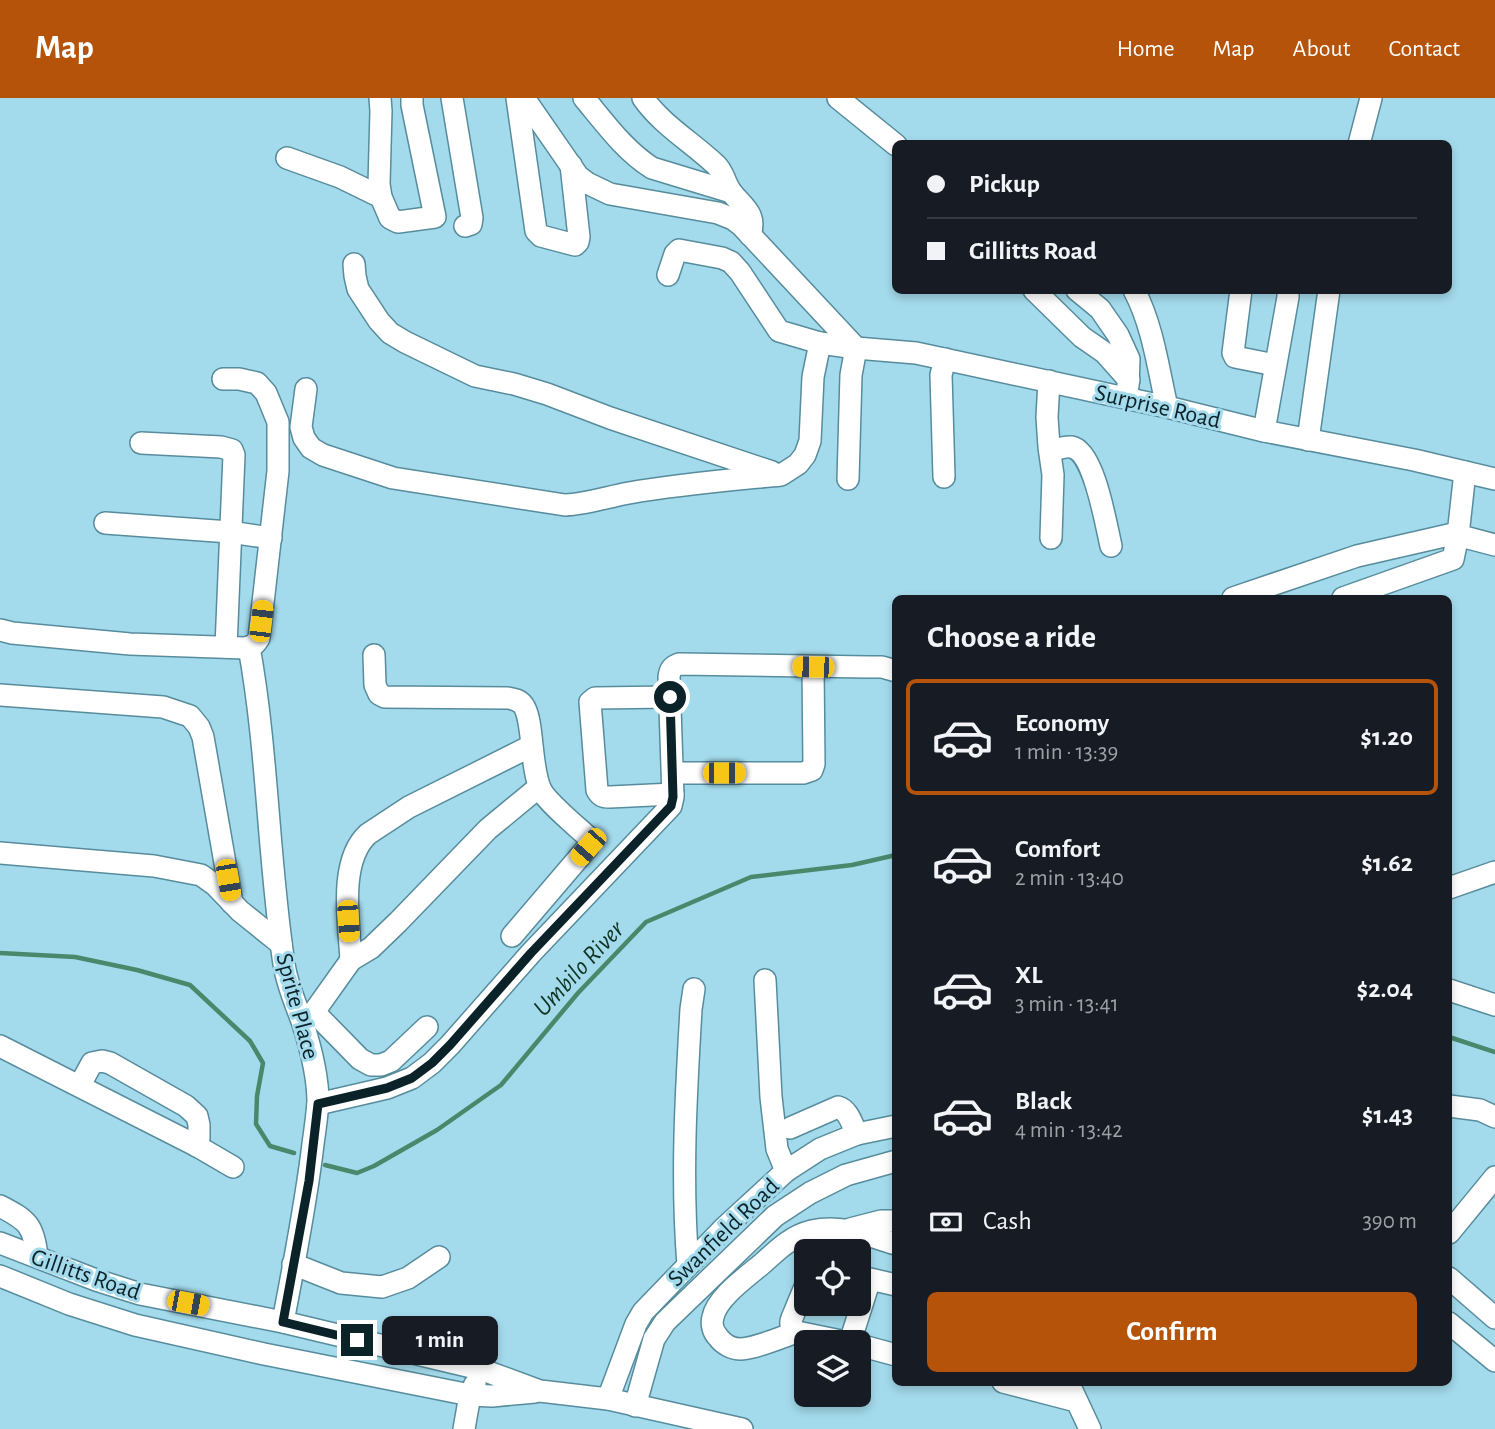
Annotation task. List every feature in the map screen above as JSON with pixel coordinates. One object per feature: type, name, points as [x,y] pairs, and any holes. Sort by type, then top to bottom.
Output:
[{"type":"street","points":[[380,98],[381,148],[378,174],[382,197],[390,218],[396,222],[435,217],[412,98]]},
{"type":"street","points":[[452,98],[472,218],[471,224],[466,226]]},
{"type":"street","points":[[517,98],[536,231],[541,236],[575,244],[579,237],[571,165]]},
{"type":"street","points":[[524,98],[578,176],[610,194],[718,213],[733,219],[856,348],[851,375],[848,479]]},
{"type":"street","points":[[584,98],[627,150],[642,162],[652,168],[731,192]]},
{"type":"street","points":[[643,98],[719,167],[731,192],[752,217],[750,235]]},
{"type":"street","points":[[838,98],[888,139]]},
{"type":"street","points":[[851,98],[888,139]]},
{"type":"street","points":[[1360,140],[1371,98]]},
{"type":"street","points":[[288,158],[382,197]]},
{"type":"street","name":"Surprise Road","points":[[667,275],[679,250],[731,261],[779,331],[820,343],[893,350],[1049,381],[1128,389],[1167,407],[1264,431],[1414,460],[1495,479]]},
{"type":"street","points":[[354,264],[358,289],[379,321],[390,333],[405,342],[475,376],[514,384],[781,475]]},
{"type":"street","points":[[1038,294],[1082,337],[1105,353],[1128,389]]},
{"type":"street","points":[[1082,294],[1100,309],[1118,335],[1129,359],[1128,389]]},
{"type":"street","points":[[1136,294],[1151,336],[1167,407]]},
{"type":"street","points":[[1240,294],[1233,353],[1235,357],[1275,365]]},
{"type":"street","points":[[1264,431],[1289,294]]},
{"type":"street","points":[[1308,440],[1328,294]]},
{"type":"street","points":[[306,389],[301,427],[311,448],[323,455],[393,478],[579,505],[627,494],[781,475],[798,464],[810,441],[813,377],[820,343]]},
{"type":"street","points":[[944,477],[941,375],[945,359]]},
{"type":"street","points":[[0,630],[130,645],[253,646],[259,638],[271,538],[278,471],[278,422],[266,393],[257,383],[223,379]]},
{"type":"street","points":[[1049,381],[1047,417],[1053,475],[1051,538]]},
{"type":"street","points":[[141,443],[221,447],[232,450],[234,455],[226,647]]},
{"type":"street","points":[[1050,451],[1073,447],[1084,457],[1094,477],[1111,546]]},
{"type":"street","points":[[1351,595],[1453,559],[1465,472]]},
{"type":"street","points":[[105,523],[230,532],[271,538]]},
{"type":"street","points":[[1242,595],[1357,556],[1453,534],[1495,545]]},
{"type":"street","name":"Sprite Place","points":[[249,647],[260,721],[281,944],[288,985],[309,1019],[318,1104],[309,1181],[283,1322]]},
{"type":"street","points":[[374,654],[376,685],[379,694],[385,697],[509,698],[525,708],[539,787],[546,798],[587,836],[589,844],[512,936]]},
{"type":"street","points":[[318,1104],[387,1088],[412,1078],[432,1063],[531,953],[671,806],[673,783],[670,670],[673,666],[882,667],[892,670]]},
{"type":"street","points":[[670,697],[595,698],[590,702],[597,790],[601,796],[610,797],[673,783],[813,770],[813,667]]},
{"type":"street","points":[[0,695],[163,707],[190,716],[203,737],[232,904]]},
{"type":"street","points":[[351,960],[347,902],[349,879],[355,851],[362,839],[410,807],[531,746]]},
{"type":"street","points":[[427,1027],[391,1061],[371,1065],[309,1019],[351,960],[371,948],[488,829],[539,787]]},
{"type":"street","points":[[0,853],[154,866],[201,875],[281,944]]},
{"type":"street","points":[[1452,887],[1495,872]]},
{"type":"street","points":[[765,980],[771,1097],[777,1149],[786,1171]]},
{"type":"street","points":[[688,1265],[684,1226],[684,1135],[694,989]]},
{"type":"street","points":[[1452,991],[1489,999]]},
{"type":"street","points":[[0,1046],[80,1085],[233,1167]]},
{"type":"street","points":[[80,1085],[92,1063],[110,1063],[186,1106],[197,1116],[200,1125],[197,1146]]},
{"type":"street","points":[[1452,1106],[1480,1110],[1495,1117]]},
{"type":"street","points":[[789,1128],[838,1107],[844,1108],[850,1174]]},
{"type":"street","name":"Swanfield Road","points":[[608,1399],[643,1312],[724,1228],[786,1171],[820,1149],[847,1138],[892,1127]]},
{"type":"street","name":"Swanfield Road","points":[[635,1406],[654,1339],[665,1322],[775,1216],[810,1193],[850,1174],[892,1162]]},
{"type":"street","points":[[1452,1229],[1495,1177]]},
{"type":"street","points":[[0,1206],[24,1219],[36,1243],[37,1257]]},
{"type":"street","points":[[846,1230],[892,1221]]},
{"type":"street","points":[[724,1228],[743,1247]]},
{"type":"street","points":[[794,1333],[739,1349],[730,1347],[716,1335],[712,1326],[713,1318],[720,1302],[732,1290],[788,1241],[811,1231],[846,1230],[892,1243]]},
{"type":"street","name":"Gillitts Road","points":[[0,1243],[140,1294],[283,1322],[481,1369],[540,1391]]},
{"type":"street","points":[[293,1264],[341,1283],[382,1287],[408,1278],[439,1257]]},
{"type":"street","name":"Gillitts Road","points":[[0,1276],[69,1304],[135,1325],[264,1354],[470,1395],[492,1396],[540,1391],[608,1399],[742,1429]]},
{"type":"street","points":[[871,1279],[892,1284]]},
{"type":"street","points":[[1452,1281],[1495,1318]]},
{"type":"street","points":[[794,1313],[790,1323],[795,1330]]},
{"type":"street","points":[[1452,1325],[1495,1361]]},
{"type":"street","points":[[871,1348],[892,1354]]},
{"type":"street","points":[[464,1429],[470,1395],[481,1369]]},
{"type":"street","points":[[1031,1386],[1072,1392],[1090,1429]]},
{"type":"waterway","name":"Umbilo River","points":[[325,1165],[357,1173],[374,1166],[437,1130],[501,1085],[578,993],[646,922],[751,877],[852,865],[892,856]]},
{"type":"waterway","name":"Umbilo River","points":[[0,953],[75,957],[190,985],[250,1041],[263,1063],[257,1096],[256,1124],[270,1146],[294,1153]]},
{"type":"waterway","name":"Umbilo River","points":[[1452,1038],[1495,1052]]},
{"type":"route","points":[[357,1340],[283,1322],[309,1181],[318,1104],[387,1088],[412,1078],[432,1063],[531,953],[671,806],[670,697]]}]
